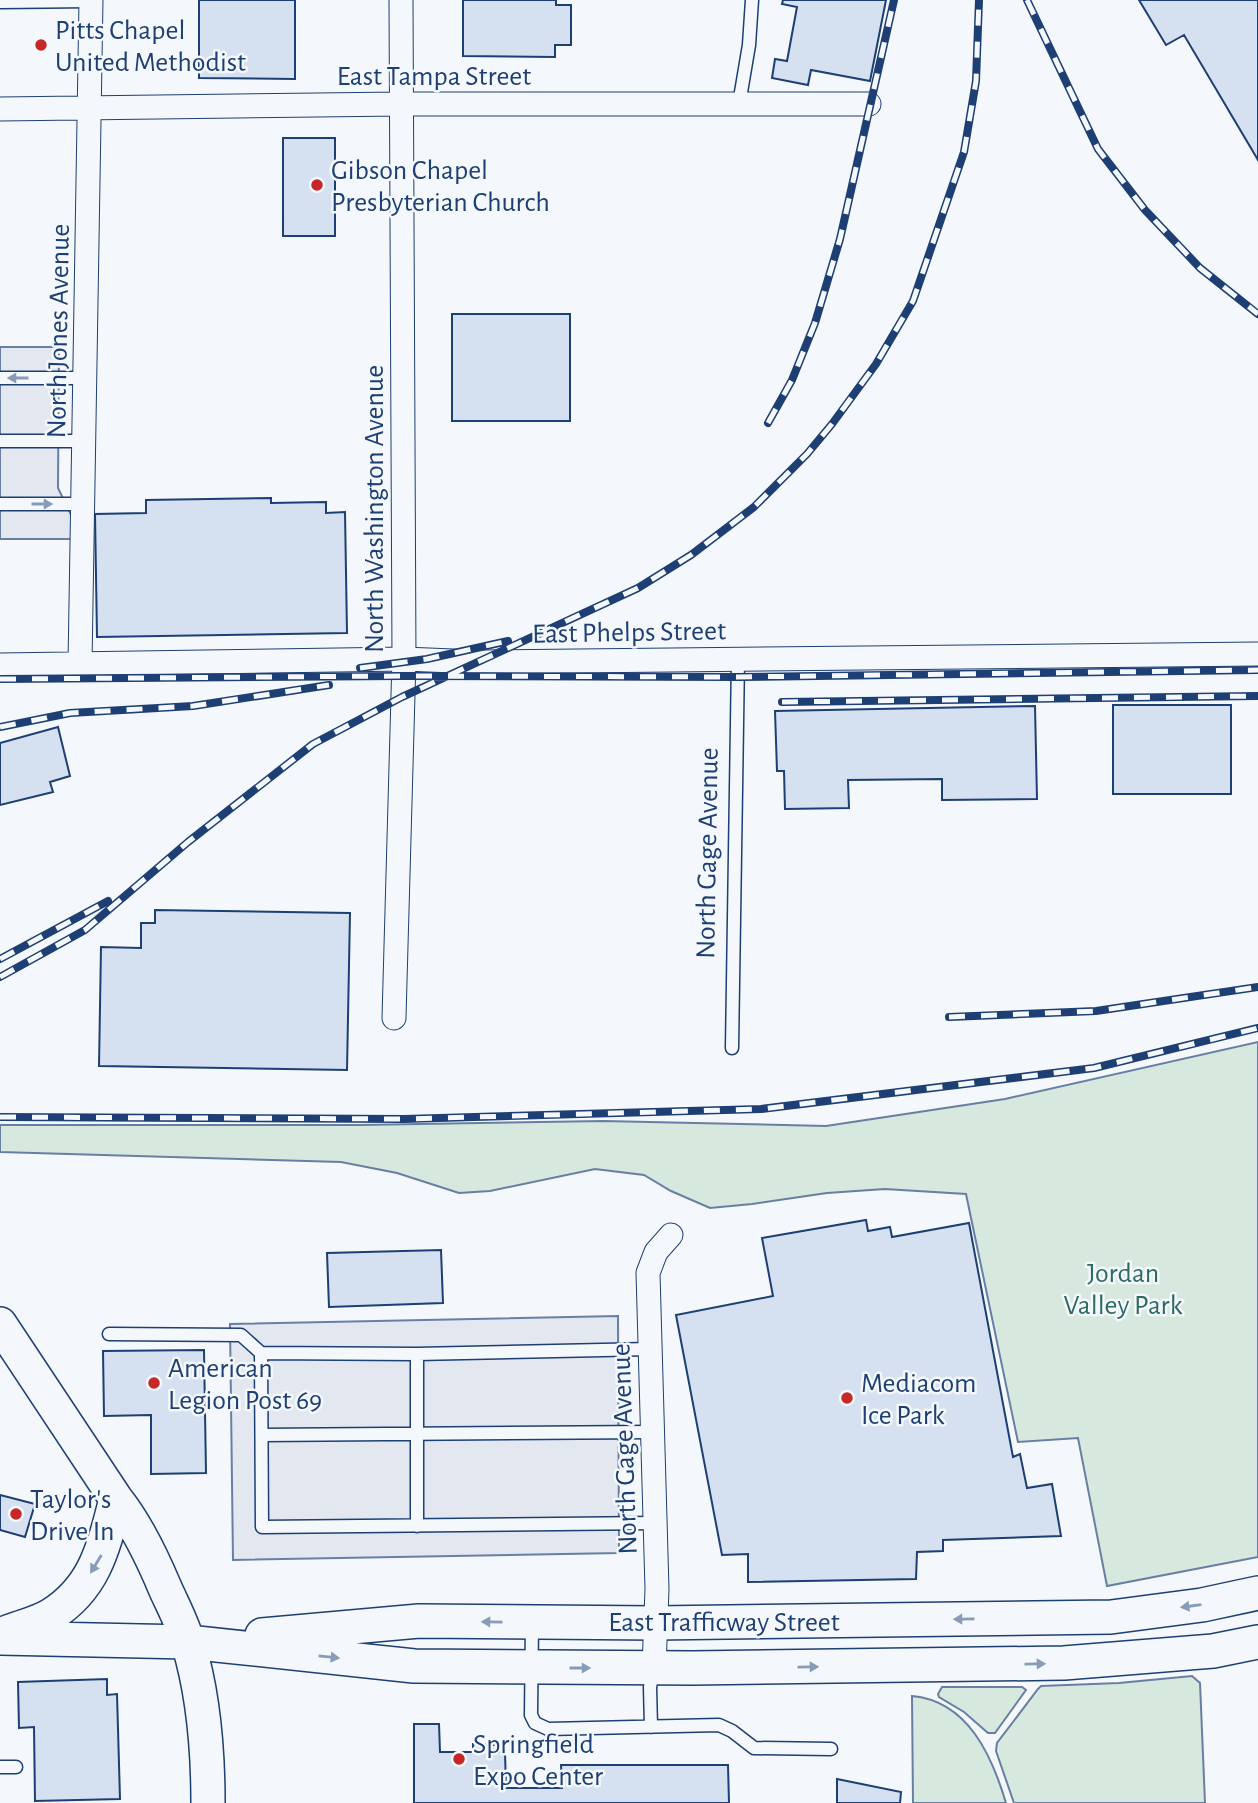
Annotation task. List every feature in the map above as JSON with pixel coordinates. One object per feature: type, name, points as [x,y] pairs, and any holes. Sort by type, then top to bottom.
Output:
[{"type":"main road","points":[[0,1324],[129,1515],[146,1546],[188,1642],[205,1726],[208,1803]]},
{"type":"main road","points":[[0,1637],[51,1615],[79,1591],[102,1554],[116,1499]]},
{"type":"main road","name":"East Trafficway Street","points":[[188,1642],[419,1621],[656,1623],[1111,1617],[1202,1605],[1258,1593]]},
{"type":"main road","name":"East Trafficway Street","points":[[0,1637],[188,1642],[414,1666],[531,1668],[1064,1663],[1213,1651],[1258,1642]]},
{"type":"street","name":"North Jones Avenue","points":[[80,664],[90,0]]},
{"type":"street","name":"North Washington Avenue","points":[[394,1018],[404,659],[401,0]]},
{"type":"street","name":"East Tampa Street","points":[[0,109],[400,104],[869,104]]},
{"type":"street","name":"East Phelps Street","points":[[0,665],[404,659],[478,662],[1258,654]]},
{"type":"street","name":"North Gage Avenue","points":[[654,1668],[655,1524],[648,1273],[656,1252],[671,1235]]},
{"type":"lane","points":[[0,2],[90,0]]},
{"type":"lane","points":[[739,104],[750,45],[752,0]]},
{"type":"lane","points":[[0,378],[86,378]]},
{"type":"lane","points":[[0,441],[84,441]]},
{"type":"lane","points":[[0,504],[83,504]]},
{"type":"lane","name":"North Gage Avenue","points":[[732,1048],[738,659]]},
{"type":"lane","points":[[109,1334],[241,1335],[261,1353],[418,1354],[650,1349]]},
{"type":"lane","points":[[261,1353],[262,1527],[655,1524]]},
{"type":"lane","points":[[417,1526],[418,1354]]},
{"type":"lane","points":[[262,1435],[652,1432]]},
{"type":"lane","points":[[532,1622],[531,1715],[535,1723],[548,1730],[719,1725],[732,1731],[754,1748],[831,1749]]},
{"type":"lane","points":[[651,1727],[650,1687],[654,1668]]},
{"type":"lane","points":[[0,1767],[16,1767]]},
{"type":"green space","name":"Jordan Valley Park","points":[[1258,1042],[1258,1557],[1107,1586],[1078,1438],[1018,1442],[966,1194],[885,1189],[827,1193],[710,1208],[671,1191],[644,1175],[595,1169],[490,1191],[459,1193],[397,1173],[341,1162],[0,1152],[0,1125],[360,1125],[603,1121],[826,1126],[1005,1099]]},
{"type":"green space","points":[[1192,1676],[1200,1683],[1205,1803],[1014,1803],[996,1751],[997,1743],[1041,1686],[1119,1683]]},
{"type":"green space","points":[[942,1687],[1022,1687],[1026,1690],[995,1733],[988,1733],[964,1712],[939,1697]]},
{"type":"green space","points":[[912,1696],[932,1700],[963,1720],[985,1750],[1006,1803],[913,1803]]},
{"type":"shaded area","points":[[0,347],[59,347],[58,488],[72,517],[73,539],[0,539]]},
{"type":"shaded area","points":[[618,1316],[619,1553],[233,1560],[230,1324]]},
{"type":"building","points":[[199,0],[295,0],[295,79],[199,78]]},
{"type":"building","points":[[463,0],[556,0],[556,5],[571,5],[571,45],[555,45],[555,57],[463,56]]},
{"type":"building","points":[[783,0],[886,0],[870,81],[811,70],[808,85],[772,78],[775,59],[787,61],[797,7],[782,4]]},
{"type":"building","points":[[1139,0],[1258,0],[1258,160],[1184,35],[1166,45]]},
{"type":"building","points":[[283,138],[335,138],[335,236],[283,236]]},
{"type":"building","points":[[452,314],[570,314],[570,421],[452,421]]},
{"type":"building","points":[[271,498],[271,503],[326,502],[326,513],[345,512],[347,633],[97,637],[95,514],[146,513],[146,500]]},
{"type":"building","points":[[1113,705],[1231,705],[1231,794],[1113,794]]},
{"type":"building","points":[[1035,706],[1037,799],[942,800],[942,779],[848,780],[849,808],[785,809],[784,771],[777,771],[775,711]]},
{"type":"building","points":[[58,727],[70,776],[50,782],[53,792],[0,805],[0,743]]},
{"type":"building","points":[[155,910],[350,913],[347,1070],[99,1066],[101,947],[141,948],[141,923],[155,923]]},
{"type":"building","name":"Mediacom Ice Park","points":[[866,1220],[868,1231],[890,1227],[892,1237],[969,1223],[1013,1457],[1020,1454],[1027,1488],[1052,1484],[1061,1536],[943,1540],[943,1551],[917,1552],[916,1579],[748,1582],[748,1554],[722,1555],[676,1315],[773,1296],[762,1238]]},
{"type":"building","points":[[441,1250],[443,1303],[329,1307],[327,1253]]},
{"type":"building","name":"American Legion Post 69","points":[[204,1350],[206,1473],[151,1474],[151,1415],[104,1416],[103,1351]]},
{"type":"building","name":"Taylor's Drive In","points":[[0,1495],[35,1504],[25,1537],[0,1530]]},
{"type":"building","points":[[107,1679],[107,1695],[117,1694],[120,1799],[35,1801],[34,1727],[19,1728],[18,1682]]},
{"type":"building","name":"Springfield Expo Center","points":[[414,1724],[439,1724],[440,1752],[473,1752],[473,1744],[497,1745],[498,1752],[505,1752],[506,1788],[562,1788],[561,1765],[728,1765],[729,1803],[414,1803]]},
{"type":"building","points":[[837,1779],[901,1792],[900,1803],[837,1803]]},
{"type":"railway","points":[[768,423],[792,380],[815,323],[840,239],[894,0]]},
{"type":"railway","points":[[0,977],[85,930],[188,842],[313,744],[402,697],[638,588],[691,555],[754,507],[807,454],[832,424],[876,364],[913,301],[964,152],[976,81],[979,0]]},
{"type":"railway","points":[[1027,0],[1098,149],[1145,210],[1200,268],[1258,314]]},
{"type":"railway","points":[[360,668],[427,659],[508,641]]},
{"type":"railway","points":[[0,679],[738,677],[1258,670]]},
{"type":"railway","points":[[0,727],[70,713],[193,706],[329,685]]},
{"type":"railway","points":[[782,702],[1258,696]]},
{"type":"railway","points":[[0,959],[108,901]]},
{"type":"railway","points":[[949,1017],[1096,1011],[1258,987]]},
{"type":"railway","points":[[0,1117],[404,1119],[761,1109],[1094,1068],[1258,1028]]},
{"type":"place","name":"Pitts Chapel United Methodist","points":[[41,45]]},
{"type":"place","name":"Gibson Chapel Presbyterian Church","points":[[317,185]]},
{"type":"place","name":"American Legion Post 69","points":[[154,1383]]},
{"type":"place","name":"Mediacom Ice Park","points":[[847,1398]]},
{"type":"place","name":"Taylor's Drive In","points":[[16,1514]]},
{"type":"place","name":"Springfield Expo Center","points":[[459,1759]]}]
